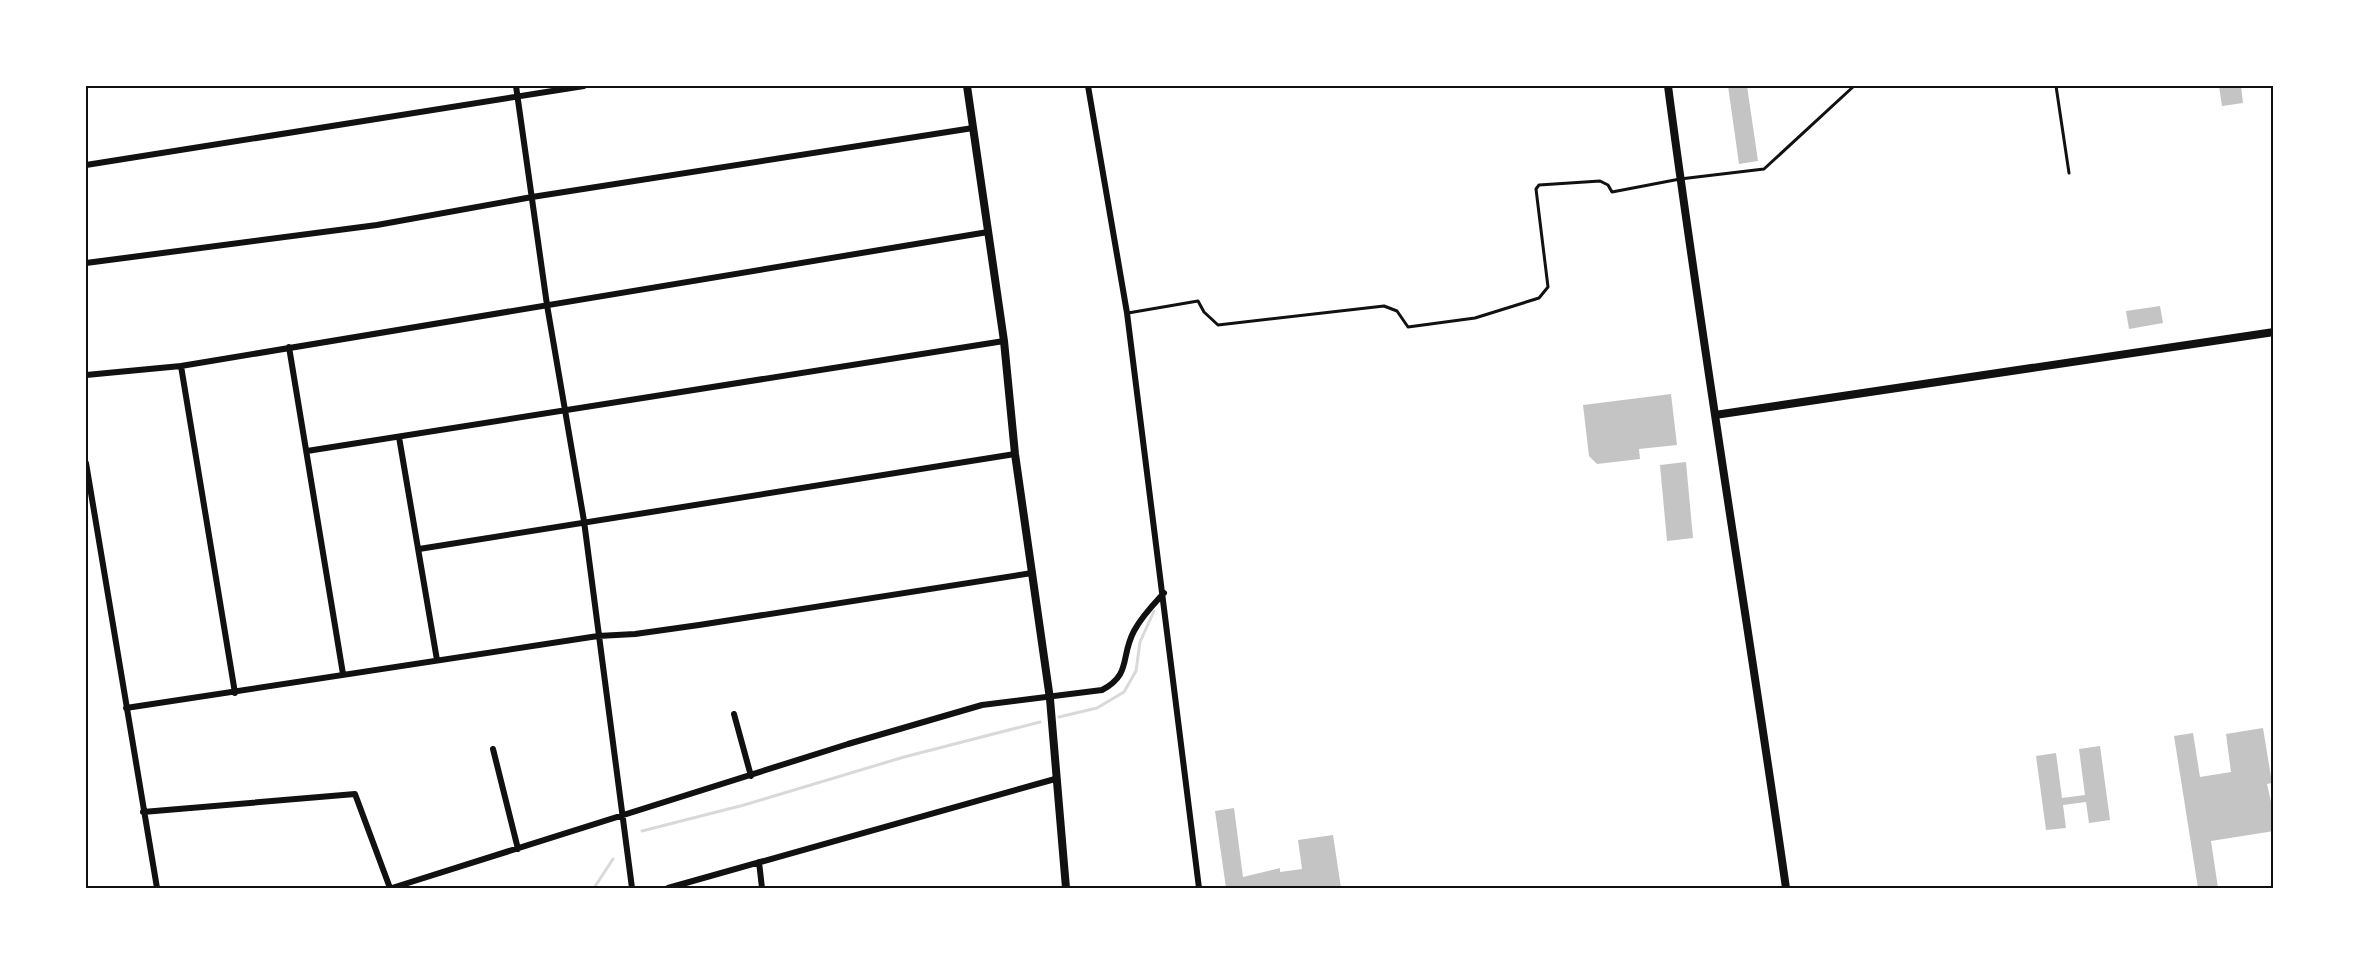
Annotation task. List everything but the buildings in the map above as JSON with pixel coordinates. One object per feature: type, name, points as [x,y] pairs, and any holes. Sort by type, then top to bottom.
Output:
[{"type":"street","points":[[516,86],[547,305],[584,521],[632,888]]},
{"type":"street","points":[[86,165],[584,86]]},
{"type":"street","points":[[967,86],[1004,341],[1015,454],[1050,699],[1066,888]]},
{"type":"street","points":[[1088,86],[1127,313],[1164,593],[1199,888]]},
{"type":"street","points":[[1668,86],[1786,888]]},
{"type":"street","points":[[86,263],[377,225],[532,197],[973,128]]},
{"type":"street","points":[[86,375],[182,366],[988,232]]},
{"type":"street","points":[[1715,415],[2274,332]]},
{"type":"street","points":[[307,451],[1004,341]]},
{"type":"street","points":[[289,347],[344,674]]},
{"type":"street","points":[[182,366],[235,693]]},
{"type":"street","points":[[399,437],[437,660]]},
{"type":"street","points":[[419,549],[1015,454]]},
{"type":"street","points":[[86,463],[157,888]]},
{"type":"street","points":[[126,708],[598,636],[635,634],[699,625],[1032,573]]},
{"type":"street","points":[[143,812],[355,794],[391,888],[623,818],[848,744],[982,705],[1050,699],[1102,690],[1116,682],[1124,670],[1133,633],[1164,593]]},
{"type":"street","points":[[734,714],[751,776]]},
{"type":"street","points":[[493,749],[518,849]]},
{"type":"street","points":[[668,888],[1055,779]]},
{"type":"street","points":[[759,862],[762,888]]},
{"type":"lane","points":[[1127,313],[1198,301],[1204,312],[1218,325],[1384,306],[1396,311],[1408,327],[1475,318],[1539,298],[1548,287],[1536,189],[1539,185],[1600,181],[1608,185],[1612,192],[1680,179],[1764,169],[1854,86]]},
{"type":"lane","points":[[2056,86],[2070,173]]},
{"type":"waterway","points":[[1059,717],[1097,708],[1124,692],[1136,671],[1140,642],[1154,611]]},
{"type":"waterway","points":[[642,831],[744,805],[904,757],[1040,722]]},
{"type":"waterway","points":[[591,888],[594,888],[613,859]]}]
